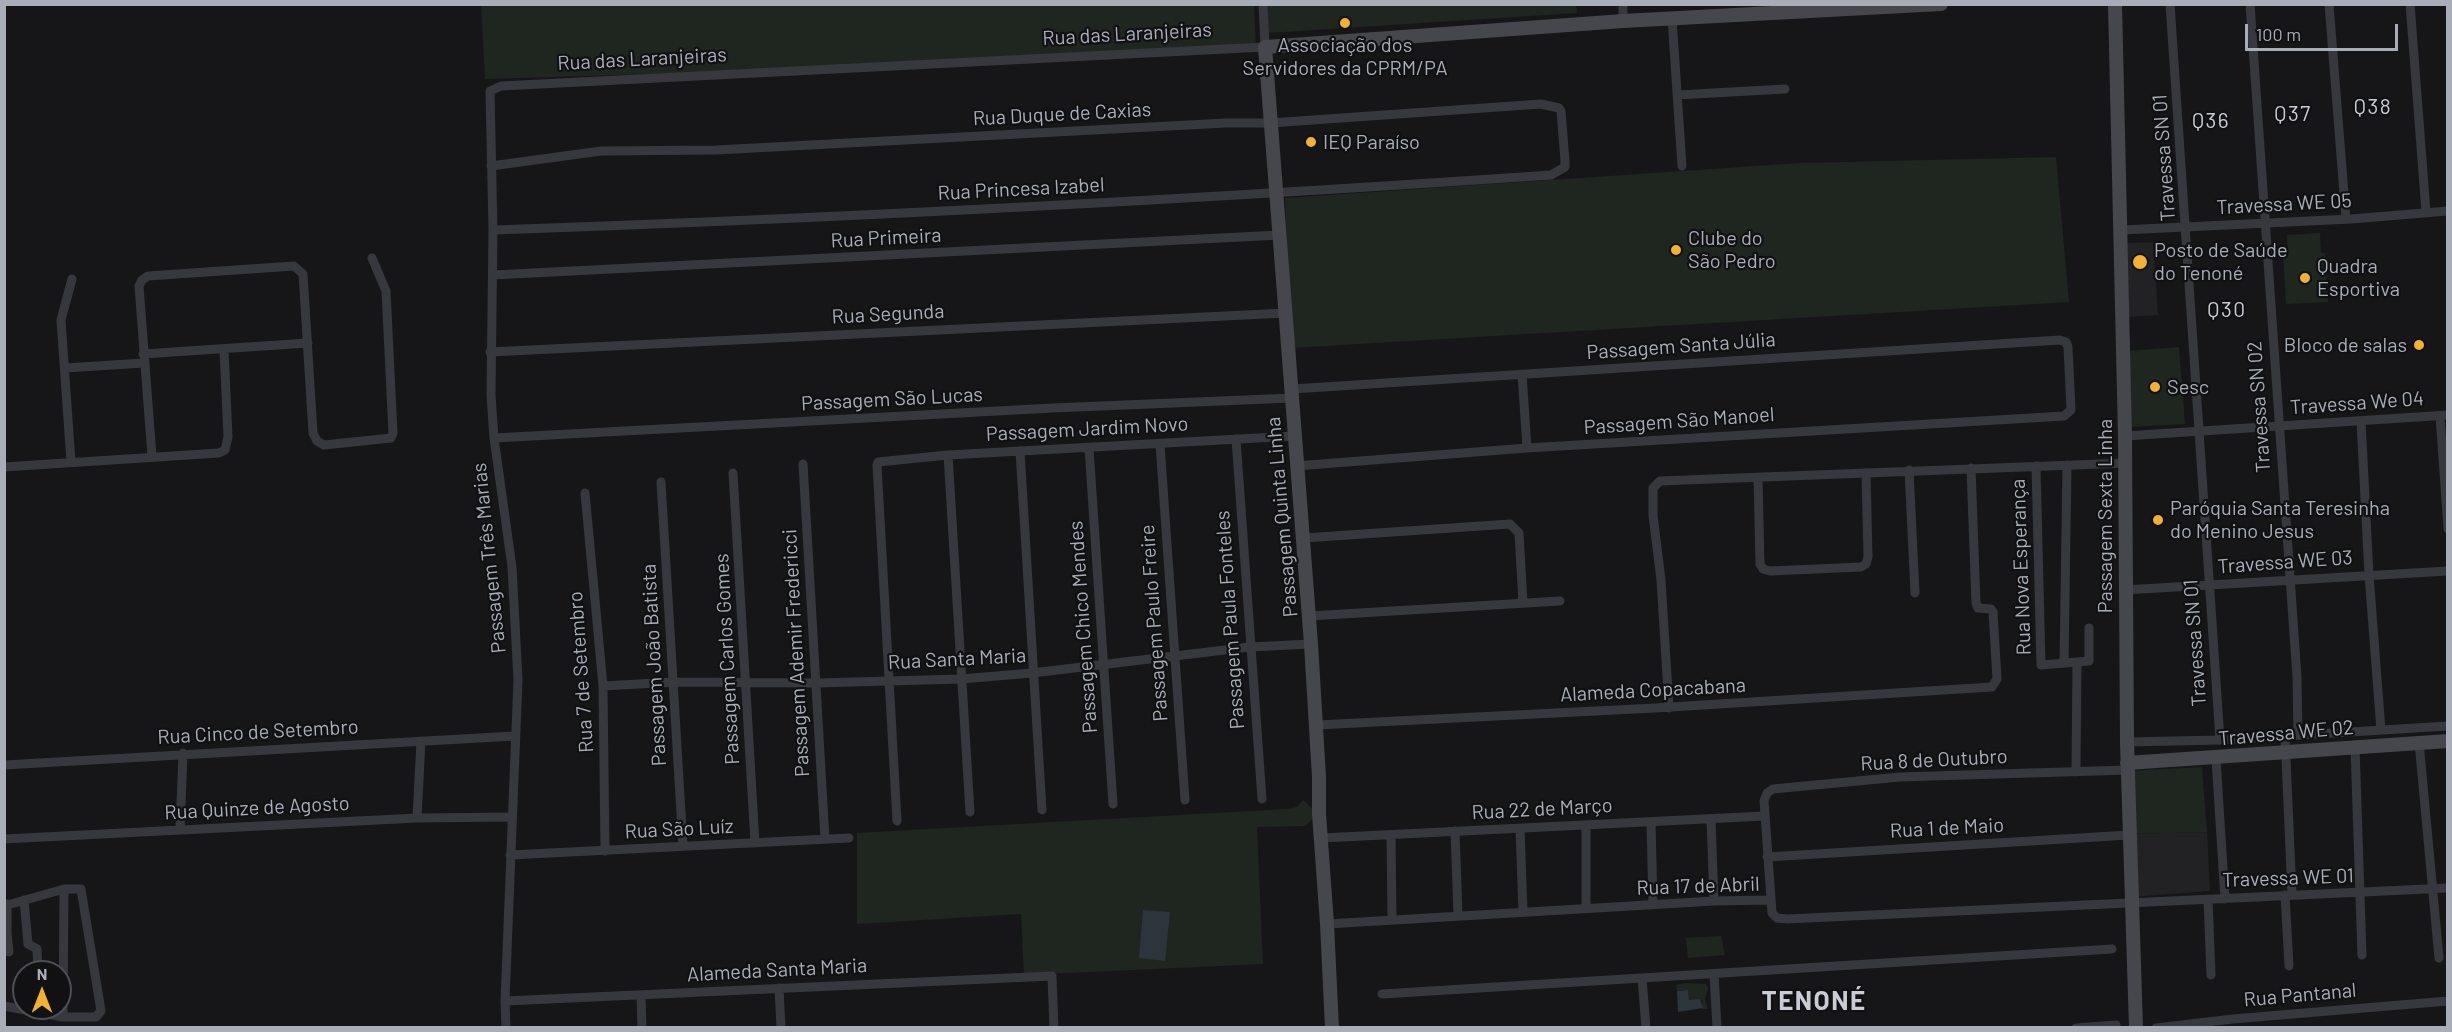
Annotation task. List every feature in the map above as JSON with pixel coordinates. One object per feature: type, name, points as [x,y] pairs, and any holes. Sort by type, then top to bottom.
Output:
[{"type":"street","name":"Passagem Quinta Linha","points":[[1263,4],[1296,466],[1310,616],[1332,1028]]},
{"type":"street","points":[[1623,4],[1623,21]]},
{"type":"street","name":"Passagem Sexta Linha","points":[[2115,4],[2126,436],[2124,590],[2127,767],[2136,1028]]},
{"type":"street","name":"Travessa SN 01","points":[[2170,4],[2220,740]]},
{"type":"street","name":"Travessa SN 02","points":[[2250,4],[2290,581],[2298,735]]},
{"type":"street","points":[[2329,4],[2346,219]]},
{"type":"street","points":[[2410,4],[2427,212]]},
{"type":"street","name":"Rua das Laranjeiras","points":[[495,87],[1265,47],[1672,18],[1710,10],[1932,5]]},
{"type":"street","points":[[1672,18],[1682,166]]},
{"type":"street","name":"Passagem Três Marias","points":[[495,87],[490,91],[493,230],[490,352],[494,438],[512,567],[518,680],[514,736],[506,1028]]},
{"type":"street","points":[[1677,95],[1785,88]]},
{"type":"street","name":"Rua Duque de Caxias","points":[[491,166],[601,152],[728,150],[1226,123],[1270,123],[1541,104],[1551,105],[1561,111],[1565,167],[1551,175]]},
{"type":"street","name":"Rua Princesa Izabel","points":[[493,230],[787,220],[1277,194],[1551,175]]},
{"type":"street","name":"Travessa WE 05","points":[[2122,230],[2265,224],[2448,211]]},
{"type":"street","name":"Rua Primeira","points":[[493,275],[1280,236]]},
{"type":"street","points":[[152,456],[139,286],[148,276],[294,267],[300,269],[303,274],[313,433],[317,441],[324,445],[391,438],[392,411],[386,291],[372,258]]},
{"type":"street","points":[[71,462],[61,320],[72,279]]},
{"type":"street","name":"Rua Segunda","points":[[490,352],[1286,313]]},
{"type":"street","name":"Passagem Santa Júlia","points":[[1292,394],[1522,374],[2061,340],[2066,342],[2068,347],[2072,406],[2064,416]]},
{"type":"street","points":[[65,368],[308,343]]},
{"type":"street","points":[[4,467],[219,453],[225,450],[228,437],[224,350]]},
{"type":"street","points":[[1522,374],[1527,448]]},
{"type":"street","name":"Passagem São Lucas","points":[[494,438],[1292,394]]},
{"type":"street","points":[[2444,415],[2448,529]]},
{"type":"street","name":"Travessa We 04","points":[[2126,436],[2444,415]]},
{"type":"street","name":"Passagem São Manoel","points":[[1296,466],[1527,448],[2064,416]]},
{"type":"street","points":[[2361,421],[2369,574],[2381,730]]},
{"type":"street","name":"Passagem Jardim Novo","points":[[889,681],[877,465],[882,459],[1294,436]]},
{"type":"street","name":"Passagem Paula Fonteles","points":[[1236,439],[1262,799]]},
{"type":"street","name":"Passagem Paulo Freire","points":[[1160,444],[1185,800]]},
{"type":"street","name":"Passagem Chico Mendes","points":[[1089,448],[1113,804]]},
{"type":"street","points":[[1020,451],[1042,810]]},
{"type":"street","points":[[948,455],[970,812]]},
{"type":"street","points":[[1670,708],[1653,488],[1660,481],[2126,463]]},
{"type":"street","name":"Passagem Ademir Fredericci","points":[[803,464],[825,839]]},
{"type":"street","points":[[2067,465],[2064,663],[2087,662],[2090,658],[2089,628]]},
{"type":"street","name":"Rua Nova Esperança","points":[[2036,466],[2040,662],[2045,665],[2064,663]]},
{"type":"street","name":"Alameda Copacabana","points":[[1317,725],[1670,708],[1992,687],[1997,679],[1993,612],[1991,609],[1978,608],[1976,603],[1971,468]]},
{"type":"street","points":[[1909,471],[1914,593]]},
{"type":"street","name":"Passagem Carlos Gomes","points":[[733,472],[755,843]]},
{"type":"street","points":[[1758,478],[1760,564],[1763,569],[1770,572],[1861,567],[1866,564],[1868,557],[1866,473]]},
{"type":"street","name":"Passagem João Batista","points":[[661,482],[683,846]]},
{"type":"street","name":"Rua 7 de Setembro","points":[[585,492],[603,686],[605,850]]},
{"type":"street","points":[[1304,538],[1510,524],[1518,533],[1523,603]]},
{"type":"street","name":"Travessa WE 03","points":[[2124,590],[2448,571]]},
{"type":"street","points":[[1310,616],[1560,602]]},
{"type":"street","name":"Rua Santa Maria","points":[[603,686],[674,682],[817,683],[961,679],[1032,673],[1250,646],[1311,644]]},
{"type":"street","points":[[2076,772],[2077,662]]},
{"type":"street","points":[[889,681],[897,821]]},
{"type":"street","name":"Travessa WE 02","points":[[2127,742],[2220,740],[2447,726],[2447,741],[2127,767]]},
{"type":"street","points":[[2285,735],[2289,966]]},
{"type":"street","name":"Rua Cinco de Setembro","points":[[4,765],[183,753],[514,736]]},
{"type":"street","points":[[417,818],[421,741]]},
{"type":"street","points":[[2420,742],[2431,889],[2439,958]]},
{"type":"street","points":[[2355,747],[2361,955]]},
{"type":"street","points":[[180,830],[183,753]]},
{"type":"street","points":[[2216,759],[2225,898]]},
{"type":"street","name":"Rua 8 de Outubro","points":[[1764,816],[1764,801],[1767,793],[1773,789],[1899,777],[2076,772],[2127,767]]},
{"type":"street","points":[[1764,816],[1769,900]]},
{"type":"street","name":"Rua 22 de Março","points":[[1322,838],[1764,816]]},
{"type":"street","name":"Rua Quinze de Agosto","points":[[4,839],[417,818],[512,817]]},
{"type":"street","points":[[1711,819],[1714,901]]},
{"type":"street","points":[[1651,822],[1653,905]]},
{"type":"street","points":[[1586,826],[1586,908]]},
{"type":"street","points":[[1520,829],[1523,912]]},
{"type":"street","points":[[1455,831],[1458,915]]},
{"type":"street","points":[[1391,835],[1392,919]]},
{"type":"street","name":"Rua 1 de Maio","points":[[1767,857],[2129,835]]},
{"type":"street","name":"Rua São Luíz","points":[[510,855],[849,838]]},
{"type":"street","points":[[9,952],[6,905],[64,889],[78,888],[83,893],[101,1011],[96,1017],[72,1017]]},
{"type":"street","name":"Travessa WE 01","points":[[2131,902],[2448,888]]},
{"type":"street","points":[[63,960],[64,889]]},
{"type":"street","points":[[2208,899],[2211,975]]},
{"type":"street","points":[[24,900],[28,944],[37,949],[37,960]]},
{"type":"street","name":"Rua 17 de Abril","points":[[1327,924],[1714,901],[1769,900],[1772,913],[1777,918],[2131,902]]},
{"type":"street","points":[[1382,994],[2112,949]]},
{"type":"street","points":[[1714,974],[1717,1028]]},
{"type":"street","name":"Alameda Santa Maria","points":[[505,1001],[1052,976],[1054,1028]]},
{"type":"street","points":[[1642,978],[1646,1028]]},
{"type":"street","points":[[779,988],[781,1028]]},
{"type":"street","points":[[640,995],[642,1028]]},
{"type":"street","name":"Rua Pantanal","points":[[2156,1028],[2233,1019],[2448,1001]]},
{"type":"street","points":[[2076,1028],[2116,1025]]},
{"type":"shaded area","name":"Associação dos Servidores da CPRM/PA","points":[[1576,4],[1577,13],[1268,33],[1267,5]]},
{"type":"shaded area","points":[[481,5],[1254,5],[1256,49],[723,72],[485,79]]},
{"type":"shaded area","name":"Clube do São Pedro","points":[[2056,157],[2069,302],[1291,348],[1285,198],[1800,163]]},
{"type":"shaded area","name":"Quadra Esportiva","points":[[2320,233],[2321,253],[2325,253],[2328,302],[2286,304],[2283,255],[2288,254],[2287,235]]},
{"type":"shaded area","name":"Posto de Saúde do Tenoné","points":[[2153,242],[2158,315],[2127,317],[2126,243]]},
{"type":"shaded area","name":"Sesc","points":[[2179,347],[2185,424],[2128,427],[2128,351]]},
{"type":"shaded area","points":[[2202,767],[2207,832],[2132,834],[2128,771]]},
{"type":"shaded area","points":[[1303,800],[1318,814],[1305,826],[1257,827],[1263,964],[1024,975],[1021,914],[857,924],[857,833],[1287,809],[1297,807]]},
{"type":"shaded area","points":[[2207,832],[2210,891],[2132,897],[2132,834]]},
{"type":"shaded area","points":[[1143,910],[1170,912],[1165,961],[1139,958]]},
{"type":"shaded area","points":[[1721,936],[1725,955],[1688,958],[1686,938]]},
{"type":"shaded area","points":[[1706,984],[1708,989],[1705,998],[1708,1009],[1702,1009],[1702,1000],[1689,1000],[1688,990],[1677,991],[1676,985]]},
{"type":"shaded area","points":[[1688,990],[1689,1000],[1700,999],[1703,1008],[1678,1012],[1677,991]]},
{"type":"place","name":"Associação dos Servidores da CPRM/PA","points":[[1345,23]]},
{"type":"place","name":"IEQ Paraíso","points":[[1311,142]]},
{"type":"place","name":"Clube do São Pedro","points":[[1676,250]]},
{"type":"place","name":"Posto de Saúde do Tenoné","points":[[2140,262]]},
{"type":"place","name":"Quadra Esportiva","points":[[2305,278]]},
{"type":"place","name":"Bloco de salas","points":[[2419,345]]},
{"type":"place","name":"Sesc","points":[[2155,387]]},
{"type":"place","name":"Paróquia Santa Teresinha do Menino Jesus","points":[[2158,520]]},
{"type":"district","name":"Q38","points":[[2373,107]]},
{"type":"district","name":"Q37","points":[[2293,114]]},
{"type":"district","name":"Q36","points":[[2211,121]]},
{"type":"district","name":"Q30","points":[[2227,310]]},
{"type":"district","name":"TENONÉ","points":[[1814,1001]]}]
